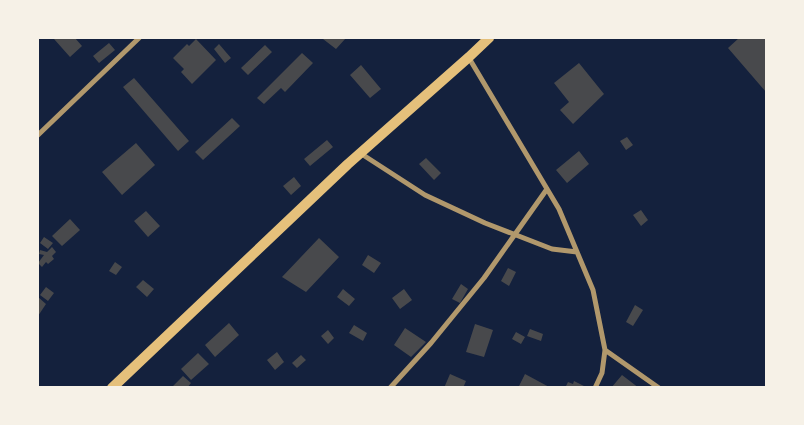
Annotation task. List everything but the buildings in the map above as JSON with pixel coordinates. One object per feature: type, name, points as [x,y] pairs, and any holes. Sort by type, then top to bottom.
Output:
[{"type":"main road","points":[[112,388],[360,153],[488,38]]},
{"type":"street","points":[[38,135],[139,38]]},
{"type":"street","points":[[469,57],[559,210],[593,290],[605,350],[602,373],[595,388]]},
{"type":"street","points":[[360,153],[425,195],[515,235],[552,249],[577,252]]},
{"type":"street","points":[[390,388],[431,343],[484,278],[547,189]]},
{"type":"street","points":[[605,350],[660,388]]}]
